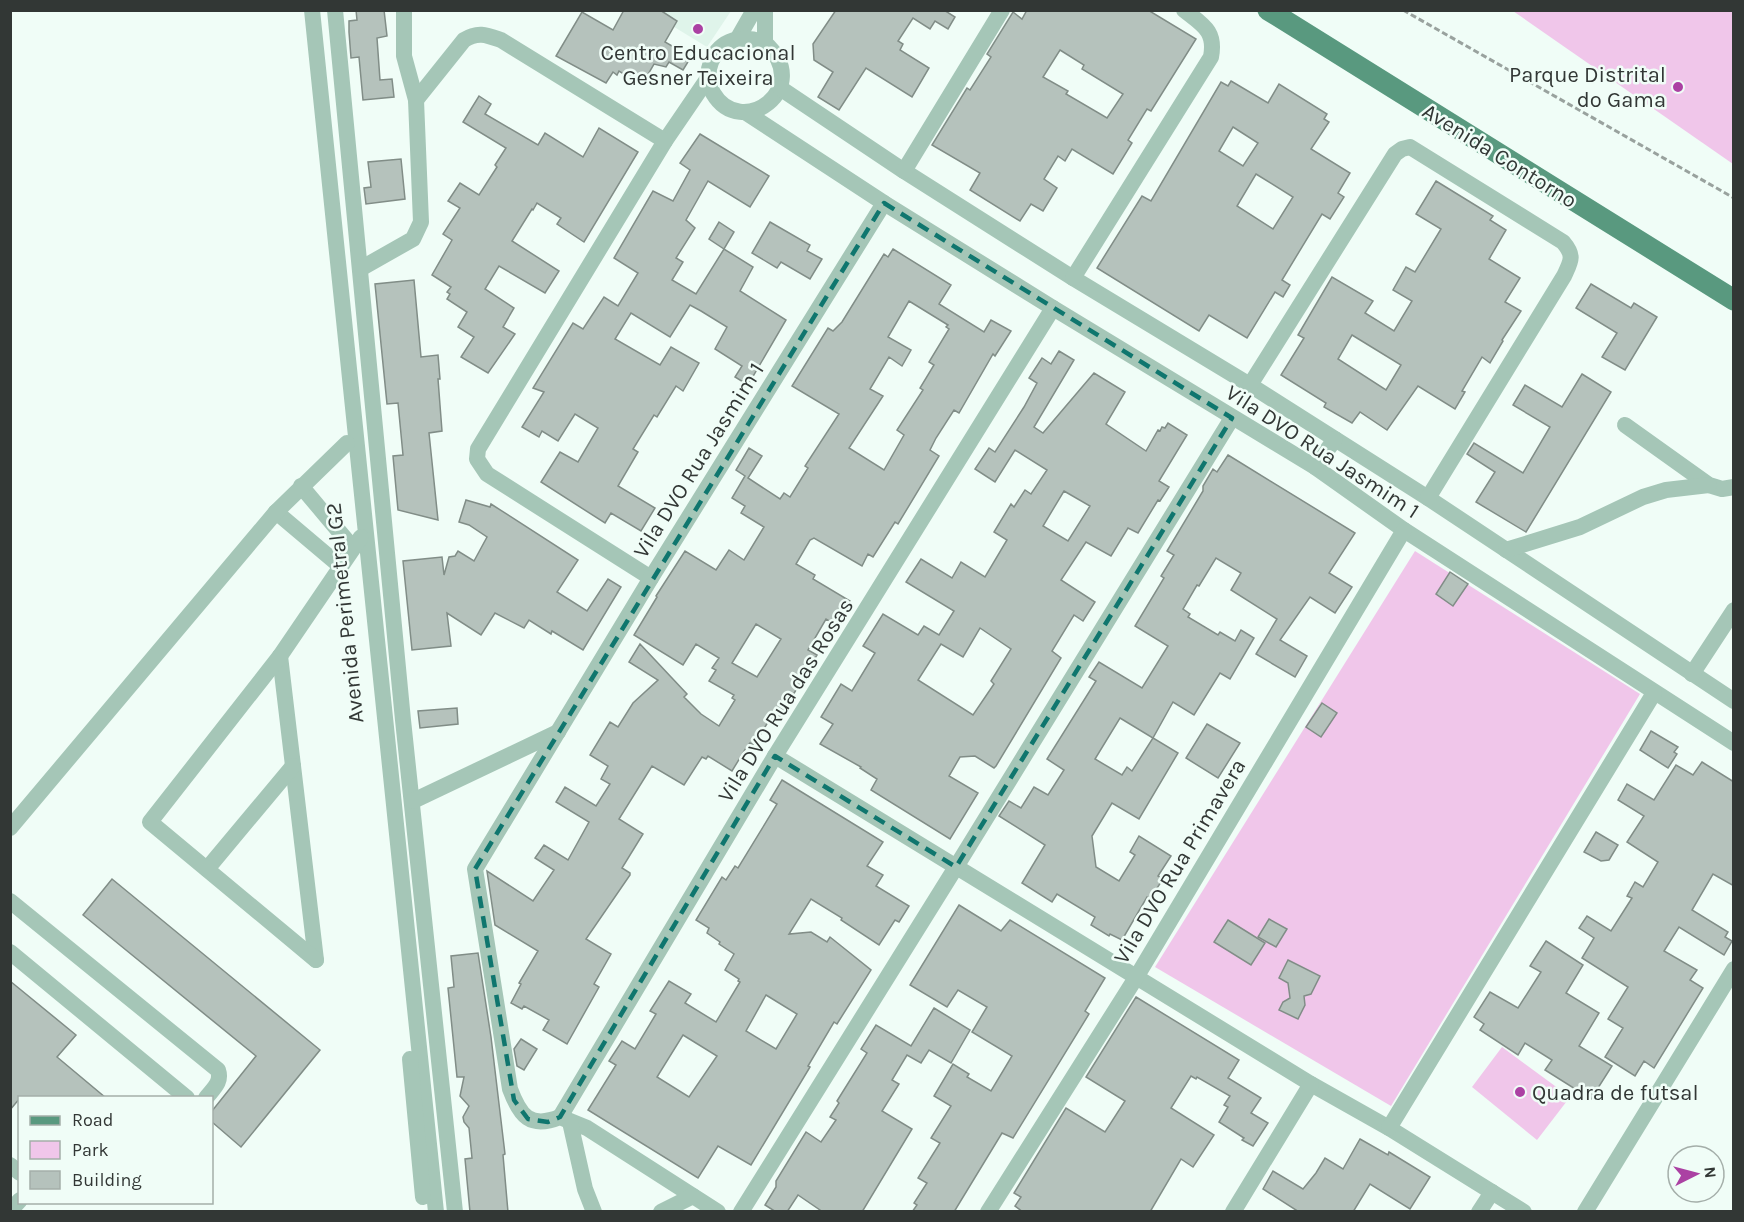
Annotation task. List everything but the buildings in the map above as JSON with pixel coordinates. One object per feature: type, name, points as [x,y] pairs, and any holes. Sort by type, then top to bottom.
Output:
[{"type":"main road","name":"Avenida Contorno","points":[[1268,10],[1734,300]]},
{"type":"street","name":"Avenida Perimetral G2","points":[[304,10],[357,542],[390,722],[413,801],[455,1212]]},
{"type":"street","points":[[312,10],[390,722],[436,1212]]},
{"type":"street","name":"Avenida Perimetral G2","points":[[335,10],[360,269],[425,1212]]},
{"type":"street","points":[[360,269],[413,238],[421,222],[416,100],[404,56],[404,10]]},
{"type":"street","points":[[738,38],[754,10]]},
{"type":"street","points":[[765,10],[765,43]]},
{"type":"street","points":[[904,171],[1002,10]]},
{"type":"street","points":[[1073,278],[1211,57],[1213,45],[1211,35],[1184,10]]},
{"type":"street","points":[[416,100],[465,40],[473,34],[485,34],[501,40],[665,141]]},
{"type":"street","points":[[738,38],[756,39],[765,43],[780,63],[782,76],[780,88],[774,98],[766,106],[756,111],[734,111],[724,106],[716,99],[708,78],[710,65],[716,52],[726,43],[738,38]]},
{"type":"street","name":"Vila DVO Rua Jasmim 1","points":[[708,78],[665,141],[478,449],[477,459],[487,474],[651,578],[884,202]]},
{"type":"street","points":[[780,88],[904,171],[1073,278],[1250,385],[1428,498],[1734,701]]},
{"type":"street","name":"Vila DVO Rua Jasmim 1","points":[[745,112],[1053,308],[1315,467],[1404,530],[1734,743]]},
{"type":"street","points":[[1250,385],[1395,153],[1402,149],[1410,147],[1563,242],[1570,250],[1571,261],[1564,276],[1428,498]]},
{"type":"street","name":"Vila DVO Rua das Rosas","points":[[565,1119],[775,756],[1053,308]]},
{"type":"street","points":[[741,1212],[1232,418]]},
{"type":"street","points":[[1625,425],[1709,485],[1722,489],[1734,488]]},
{"type":"street","points":[[1315,467],[1335,439]]},
{"type":"street","points":[[10,828],[276,512],[347,443]]},
{"type":"street","points":[[1506,550],[1580,527],[1643,497],[1666,490],[1709,485]]},
{"type":"street","points":[[280,656],[316,960],[150,822],[280,656],[357,542],[301,486]]},
{"type":"street","points":[[276,512],[340,567]]},
{"type":"street","name":"Vila DVO Rua Primavera","points":[[988,1212],[1137,976],[1404,530]]},
{"type":"street","points":[[651,578],[475,869],[510,1089],[520,1112],[528,1119],[538,1122],[565,1119],[587,1128],[718,1212]]},
{"type":"street","points":[[1692,674],[1734,610]]},
{"type":"street","points":[[1389,1128],[1654,693]]},
{"type":"street","points":[[413,801],[558,732]]},
{"type":"street","points":[[775,756],[1524,1212]]},
{"type":"street","points":[[207,869],[293,766]]},
{"type":"street","points":[[11,903],[218,1070],[220,1076],[218,1083],[208,1096]]},
{"type":"street","points":[[10,952],[186,1096]]},
{"type":"street","points":[[1586,1212],[1734,969]]},
{"type":"street","points":[[1233,1212],[1311,1084]]},
{"type":"street","points":[[565,1119],[594,1212]]},
{"type":"street","points":[[1479,1212],[1492,1192]]},
{"type":"street","points":[[661,1212],[693,1196]]},
{"type":"path","points":[[1403,10],[1734,198]]},
{"type":"highlighted area","points":[[884,203],[1232,418],[956,867],[775,756],[560,1117],[548,1122],[528,1119],[514,1100],[475,869]]},
{"type":"shaded area","name":"Centro Educacional Gesner Teixeira","points":[[648,11],[731,11],[707,47]]},
{"type":"green space","name":"Parque Distrital do Gama","points":[[1513,11],[1733,11],[1733,164]]},
{"type":"green space","points":[[1415,551],[1640,694],[1391,1106],[1155,967]]},
{"type":"green space","name":"Quadra de futsal","points":[[1502,1047],[1570,1097],[1537,1140],[1472,1087]]},
{"type":"place","name":"Centro Educacional Gesner Teixeira","points":[[698,29]]},
{"type":"place","name":"Parque Distrital do Gama","points":[[1678,87]]},
{"type":"place","name":"Quadra de futsal","points":[[1520,1092]]}]
